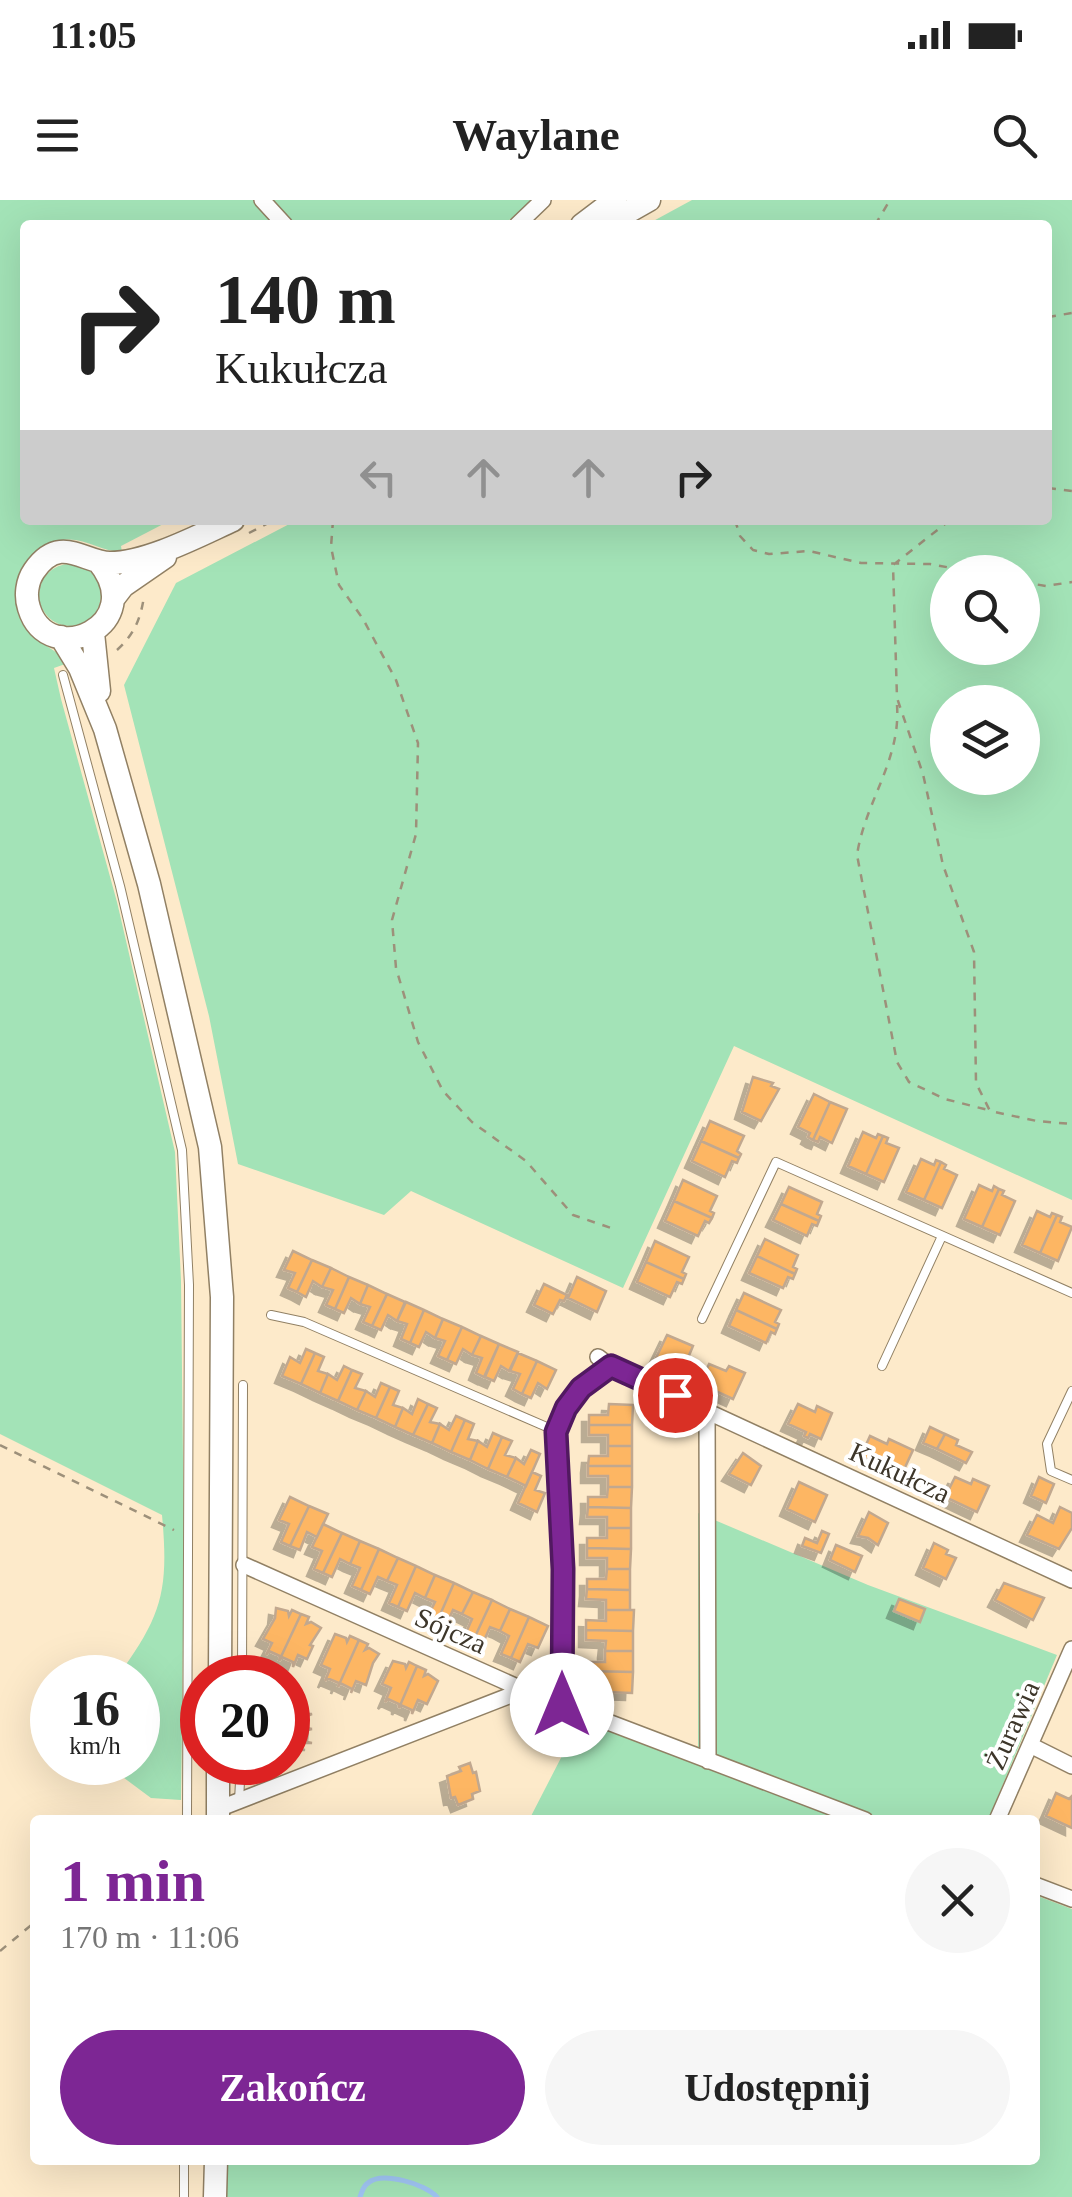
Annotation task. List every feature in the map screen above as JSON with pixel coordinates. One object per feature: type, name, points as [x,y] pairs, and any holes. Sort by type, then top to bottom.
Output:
[{"type":"main road","points":[[589,220],[615,200]]},
{"type":"main road","points":[[614,220],[649,200]]},
{"type":"main road","points":[[98,562],[133,559],[222,525]]},
{"type":"main road","points":[[113,598],[193,538]]},
{"type":"main road","points":[[66,552],[88,555],[98,562],[109,574],[113,598],[105,622],[80,638],[60,637],[43,629],[29,608],[27,595],[35,570],[44,560],[66,552]]},
{"type":"main road","points":[[93,632],[105,729]]},
{"type":"main road","points":[[60,637],[80,668],[105,729],[149,884],[210,1147],[222,1296],[220,1655]]},
{"type":"main road","points":[[221,1785],[225,1810]]},
{"type":"main road","points":[[215,2197],[216,2165]]},
{"type":"street","points":[[262,200],[280,220]]},
{"type":"street","points":[[522,220],[544,200]]},
{"type":"street","name":"Kukułcza","points":[[604,1362],[1072,1580]]},
{"type":"street","points":[[707,1409],[708,1760]]},
{"type":"street","name":"Sójcza","points":[[244,1565],[524,1690],[851,1815]]},
{"type":"street","name":"Żurawia","points":[[999,1815],[1072,1649]]},
{"type":"street","points":[[225,1810],[524,1690]]},
{"type":"street","points":[[1030,1744],[1072,1766]]},
{"type":"street","points":[[1040,1887],[1072,1899]]},
{"type":"lane","points":[[63,676],[120,886],[182,1150],[190,1285],[187,1815]]},
{"type":"lane","points":[[702,1319],[776,1162],[1072,1293]]},
{"type":"lane","points":[[882,1366],[942,1236]]},
{"type":"lane","points":[[271,1315],[304,1322],[556,1432]]},
{"type":"lane","points":[[562,1705],[563,1569],[556,1432],[566,1408],[604,1362]]},
{"type":"lane","points":[[242,1655],[243,1386]]},
{"type":"lane","points":[[1072,1391],[1047,1444],[1051,1471],[1072,1480]]},
{"type":"lane","points":[[225,1810],[233,1785]]},
{"type":"lane","points":[[184,2165],[184,2197]]},
{"type":"path","points":[[332,525],[331,548],[339,585],[363,618],[396,680],[418,744],[416,834],[392,920],[396,968],[418,1042],[444,1091],[472,1122],[526,1160],[573,1215],[611,1228]]},
{"type":"path","points":[[736,525],[753,550],[769,554],[821,552],[861,563],[930,564]]},
{"type":"path","points":[[893,565],[944,525]]},
{"type":"path","points":[[893,565],[895,749],[864,821],[858,855],[897,1062],[908,1082],[945,1099],[1036,1121],[1072,1124]]},
{"type":"path","points":[[1040,585],[1072,582]]},
{"type":"path","points":[[110,655],[134,632],[145,594]]},
{"type":"path","points":[[897,698],[923,774],[943,865],[974,952],[976,1083],[990,1111]]},
{"type":"path","points":[[0,1444],[189,1537]]},
{"type":"path","points":[[0,1951],[30,1926]]},
{"type":"green space","points":[[0,200],[534,200],[509,220],[20,220],[20,525],[161,525],[121,546],[122,552],[71,540],[49,544],[27,561],[20,574],[16,602],[30,634],[68,663],[54,668],[117,902],[175,1152],[181,1281],[184,1550],[181,1800],[151,1798],[134,1785],[160,1785],[160,1655],[132,1655],[153,1619],[163,1584],[162,1515],[0,1434]]},
{"type":"green space","points":[[692,200],[1072,200],[1072,1200],[734,1046],[623,1288],[411,1191],[384,1215],[238,1164],[209,1016],[124,685],[176,583],[287,525],[1052,525],[1052,220],[655,220]]},
{"type":"green space","points":[[70,564],[92,573],[101,595],[92,617],[70,626],[48,617],[39,595],[48,573]]},
{"type":"green space","points":[[698,1513],[868,1585],[1057,1655],[990,1815],[532,1815],[581,1719],[698,1765]]},
{"type":"green space","points":[[1040,1897],[1072,1909],[1072,2197],[226,2197],[226,2165],[1040,2165]]},
{"type":"building","points":[[753,1077],[779,1089],[761,1121],[742,1112]]},
{"type":"building","points":[[814,1094],[830,1102],[813,1140],[808,1137],[810,1133],[798,1127]]},
{"type":"building","points":[[830,1102],[847,1109],[832,1143],[820,1137],[818,1142],[813,1140]]},
{"type":"building","points":[[710,1121],[744,1136],[737,1151],[741,1154],[739,1158],[701,1141]]},
{"type":"building","points":[[863,1132],[876,1138],[878,1134],[883,1136],[866,1174],[848,1166]]},
{"type":"building","points":[[883,1136],[888,1138],[886,1143],[899,1148],[884,1182],[866,1174]]},
{"type":"building","points":[[701,1141],[739,1158],[737,1163],[732,1161],[725,1177],[692,1161]]},
{"type":"building","points":[[921,1159],[934,1165],[936,1160],[941,1162],[924,1200],[906,1192]]},
{"type":"building","points":[[941,1162],[946,1165],[944,1169],[957,1175],[942,1208],[924,1200]]},
{"type":"building","points":[[683,1180],[717,1196],[710,1211],[714,1213],[712,1218],[674,1201]]},
{"type":"building","points":[[979,1185],[992,1191],[994,1186],[999,1189],[982,1227],[964,1219]]},
{"type":"building","points":[[789,1187],[822,1202],[817,1214],[821,1216],[819,1221],[781,1204]]},
{"type":"building","points":[[999,1189],[1015,1201],[1000,1235],[982,1227]]},
{"type":"building","points":[[674,1201],[712,1218],[709,1223],[705,1221],[698,1236],[665,1221]]},
{"type":"building","points":[[781,1204],[819,1221],[817,1226],[812,1224],[807,1236],[773,1220]]},
{"type":"building","points":[[1037,1211],[1050,1217],[1052,1213],[1057,1215],[1040,1253],[1022,1245]]},
{"type":"building","points":[[1057,1215],[1062,1217],[1060,1222],[1072,1227],[1058,1261],[1040,1253]]},
{"type":"building","points":[[765,1239],[798,1255],[793,1267],[797,1269],[795,1274],[757,1256]]},
{"type":"building","points":[[655,1241],[689,1257],[682,1272],[686,1274],[684,1279],[646,1262]]},
{"type":"building","points":[[293,1251],[312,1260],[297,1292],[288,1288],[295,1273],[284,1270]]},
{"type":"building","points":[[757,1256],[795,1274],[793,1279],[788,1277],[783,1288],[749,1273]]},
{"type":"building","points":[[312,1260],[331,1268],[322,1287],[313,1281],[306,1297],[297,1292]]},
{"type":"building","points":[[646,1262],[684,1279],[682,1284],[677,1282],[670,1297],[637,1282]]},
{"type":"building","points":[[331,1268],[349,1277],[335,1309],[326,1305],[333,1290],[322,1287]]},
{"type":"building","points":[[349,1277],[368,1285],[360,1304],[351,1298],[344,1313],[335,1309]]},
{"type":"building","points":[[577,1277],[606,1291],[597,1312],[568,1298]]},
{"type":"building","points":[[544,1284],[567,1295],[553,1314],[534,1305]]},
{"type":"building","points":[[368,1285],[387,1294],[372,1326],[363,1322],[370,1307],[360,1304]]},
{"type":"building","points":[[744,1293],[781,1310],[775,1322],[779,1324],[777,1329],[736,1310]]},
{"type":"building","points":[[387,1294],[405,1302],[397,1321],[388,1315],[381,1330],[372,1326]]},
{"type":"building","points":[[406,1302],[424,1310],[410,1343],[401,1339],[407,1324],[397,1321]]},
{"type":"building","points":[[424,1310],[443,1319],[435,1338],[426,1332],[419,1347],[410,1343]]},
{"type":"building","points":[[736,1310],[777,1329],[775,1334],[771,1332],[766,1343],[729,1326]]},
{"type":"building","points":[[443,1319],[462,1327],[447,1360],[438,1356],[445,1341],[435,1338]]},
{"type":"building","points":[[462,1327],[481,1336],[472,1355],[463,1349],[456,1364],[447,1360]]},
{"type":"building","points":[[667,1335],[693,1346],[683,1370],[656,1358]]},
{"type":"building","points":[[481,1336],[499,1344],[484,1377],[476,1373],[482,1358],[472,1355]]},
{"type":"building","points":[[499,1344],[518,1352],[509,1371],[501,1366],[494,1381],[485,1377]]},
{"type":"building","points":[[306,1349],[315,1353],[301,1384],[282,1376],[290,1357],[300,1363]]},
{"type":"building","points":[[315,1353],[324,1357],[318,1371],[328,1374],[320,1393],[301,1384]]},
{"type":"building","points":[[518,1353],[537,1361],[522,1394],[513,1389],[520,1374],[510,1371]]},
{"type":"building","points":[[537,1361],[556,1370],[547,1389],[538,1383],[531,1398],[522,1394]]},
{"type":"building","points":[[709,1364],[745,1373],[733,1399],[700,1384]]},
{"type":"building","points":[[344,1366],[352,1370],[338,1401],[320,1393],[328,1374],[337,1380]]},
{"type":"building","points":[[352,1370],[362,1374],[355,1388],[366,1391],[357,1410],[338,1401]]},
{"type":"building","points":[[381,1383],[390,1387],[376,1418],[357,1410],[366,1391],[375,1397]]},
{"type":"building","points":[[390,1387],[399,1391],[393,1405],[403,1408],[395,1427],[376,1418]]},
{"type":"building","points":[[418,1399],[428,1404],[413,1435],[395,1427],[403,1408],[412,1414]]},
{"type":"building","points":[[428,1404],[437,1408],[430,1422],[440,1424],[432,1443],[413,1435]]},
{"type":"building","points":[[609,1404],[633,1405],[632,1425],[589,1425],[589,1415],[608,1415]]},
{"type":"building","points":[[798,1404],[815,1412],[817,1406],[832,1413],[821,1439],[810,1434],[808,1438],[804,1436],[806,1432],[788,1424]]},
{"type":"building","points":[[456,1416],[465,1420],[451,1452],[432,1443],[440,1424],[449,1430]]},
{"type":"building","points":[[465,1420],[474,1424],[468,1439],[478,1441],[470,1460],[451,1452]]},
{"type":"building","points":[[589,1425],[632,1425],[632,1446],[608,1446],[608,1435],[589,1435]]},
{"type":"building","points":[[930,1427],[945,1434],[937,1449],[923,1443]]},
{"type":"building","points":[[493,1433],[502,1437],[488,1469],[470,1460],[478,1441],[487,1447]]},
{"type":"building","points":[[945,1434],[958,1440],[956,1445],[972,1452],[966,1463],[937,1449]]},
{"type":"building","points":[[870,1436],[887,1444],[889,1439],[913,1450],[901,1476],[861,1456]]},
{"type":"building","points":[[502,1437],[512,1441],[505,1455],[516,1458],[507,1477],[488,1469]]},
{"type":"building","points":[[608,1446],[632,1446],[632,1466],[588,1466],[589,1456],[608,1456]]},
{"type":"building","points":[[531,1450],[540,1454],[526,1486],[507,1477],[516,1458],[524,1464]]},
{"type":"building","points":[[743,1453],[761,1466],[751,1485],[729,1474]]},
{"type":"building","points":[[588,1466],[632,1466],[632,1487],[608,1487],[608,1476],[588,1476]]},
{"type":"building","points":[[532,1472],[541,1476],[535,1490],[545,1493],[537,1512],[518,1503]]},
{"type":"building","points":[[955,1477],[989,1486],[977,1512],[945,1497]]},
{"type":"building","points":[[1039,1477],[1054,1484],[1046,1503],[1031,1496]]},
{"type":"building","points":[[799,1482],[827,1495],[815,1522],[787,1509]]},
{"type":"building","points":[[608,1487],[632,1487],[631,1508],[588,1507],[588,1497],[607,1497]]},
{"type":"building","points":[[290,1497],[309,1506],[290,1546],[281,1542],[289,1524],[279,1520]]},
{"type":"building","points":[[309,1506],[328,1514],[317,1537],[307,1532],[300,1550],[290,1546]]},
{"type":"building","points":[[588,1507],[631,1508],[631,1528],[607,1528],[607,1517],[587,1517]]},
{"type":"building","points":[[1060,1507],[1072,1513],[1072,1528],[1059,1549],[1027,1535],[1037,1515],[1053,1523]]},
{"type":"building","points":[[869,1512],[888,1523],[878,1545],[858,1536]]},
{"type":"building","points":[[323,1524],[342,1533],[323,1573],[314,1569],[322,1551],[312,1547]]},
{"type":"building","points":[[607,1528],[631,1528],[631,1549],[587,1548],[587,1538],[607,1538]]},
{"type":"building","points":[[822,1531],[829,1534],[821,1553],[802,1546],[805,1538],[817,1543]]},
{"type":"building","points":[[342,1533],[360,1541],[350,1564],[340,1559],[332,1577],[323,1573]]},
{"type":"building","points":[[360,1541],[379,1549],[361,1590],[352,1586],[360,1568],[350,1564]]},
{"type":"building","points":[[934,1543],[956,1558],[946,1579],[923,1568]]},
{"type":"building","points":[[836,1545],[862,1556],[855,1572],[830,1560]]},
{"type":"building","points":[[587,1548],[631,1549],[630,1569],[607,1569],[607,1558],[587,1558]]},
{"type":"building","points":[[379,1549],[398,1558],[387,1581],[378,1577],[370,1594],[361,1590]]},
{"type":"building","points":[[398,1558],[416,1566],[398,1607],[389,1603],[397,1585],[387,1581]]},
{"type":"building","points":[[416,1566],[435,1575],[425,1598],[415,1593],[407,1611],[398,1607]]},
{"type":"building","points":[[607,1569],[630,1569],[630,1590],[587,1589],[587,1579],[606,1579]]},
{"type":"building","points":[[435,1575],[454,1583],[436,1624],[426,1620],[435,1602],[425,1598]]},
{"type":"building","points":[[454,1583],[473,1592],[462,1614],[453,1610],[445,1628],[436,1624]]},
{"type":"building","points":[[1004,1583],[1044,1598],[1033,1620],[995,1600]]},
{"type":"building","points":[[587,1589],[630,1590],[630,1610],[606,1610],[606,1600],[586,1599]]},
{"type":"building","points":[[473,1592],[492,1600],[473,1641],[464,1637],[472,1619],[462,1614]]},
{"type":"building","points":[[899,1599],[925,1609],[920,1622],[894,1611]]},
{"type":"building","points":[[492,1600],[510,1609],[500,1631],[490,1627],[482,1645],[473,1641]]},
{"type":"building","points":[[276,1608],[288,1611],[289,1616],[292,1610],[301,1614],[282,1655],[269,1651],[266,1655],[272,1643],[263,1639]]},
{"type":"building","points":[[510,1609],[529,1617],[511,1658],[501,1654],[509,1636],[500,1631]]},
{"type":"building","points":[[606,1610],[634,1610],[633,1631],[586,1630],[586,1620],[606,1621]]},
{"type":"building","points":[[301,1614],[309,1617],[306,1624],[311,1622],[321,1628],[310,1645],[313,1646],[309,1655],[282,1655]]},
{"type":"building","points":[[529,1617],[548,1626],[538,1648],[528,1644],[520,1662],[511,1658]]},
{"type":"building","points":[[586,1630],[633,1631],[633,1651],[605,1651],[606,1641],[586,1640]]},
{"type":"building","points":[[335,1634],[347,1642],[350,1636],[359,1640],[338,1687],[339,1683],[327,1678],[325,1681],[330,1669],[321,1665]]},
{"type":"building","points":[[359,1640],[368,1644],[365,1650],[369,1648],[379,1654],[366,1685],[356,1681],[351,1693],[352,1689],[340,1683],[338,1687]]},
{"type":"building","points":[[605,1651],[633,1651],[633,1672],[586,1671],[586,1662],[605,1662]]},
{"type":"building","points":[[393,1661],[405,1664],[406,1668],[409,1662],[417,1666],[399,1708],[399,1704],[388,1699],[385,1702],[391,1688],[382,1684]]},
{"type":"building","points":[[417,1666],[426,1670],[424,1676],[428,1674],[438,1681],[427,1704],[418,1700],[412,1714],[412,1710],[401,1705],[399,1708]]},
{"type":"building","points":[[586,1671],[633,1672],[632,1693],[605,1692],[605,1682],[585,1682]]},
{"type":"building","points":[[470,1763],[480,1791],[458,1805],[455,1797],[451,1798],[447,1776]]},
{"type":"building","points":[[1056,1793],[1069,1799],[1072,1796],[1072,1828],[1046,1816]]},
{"type":"waterway","points":[[360,2197],[366,2184],[383,2178],[414,2184],[437,2197]]},
{"type":"route","points":[[562,1705],[563,1569],[556,1432],[566,1408],[581,1388],[611,1366],[675,1395]]}]
